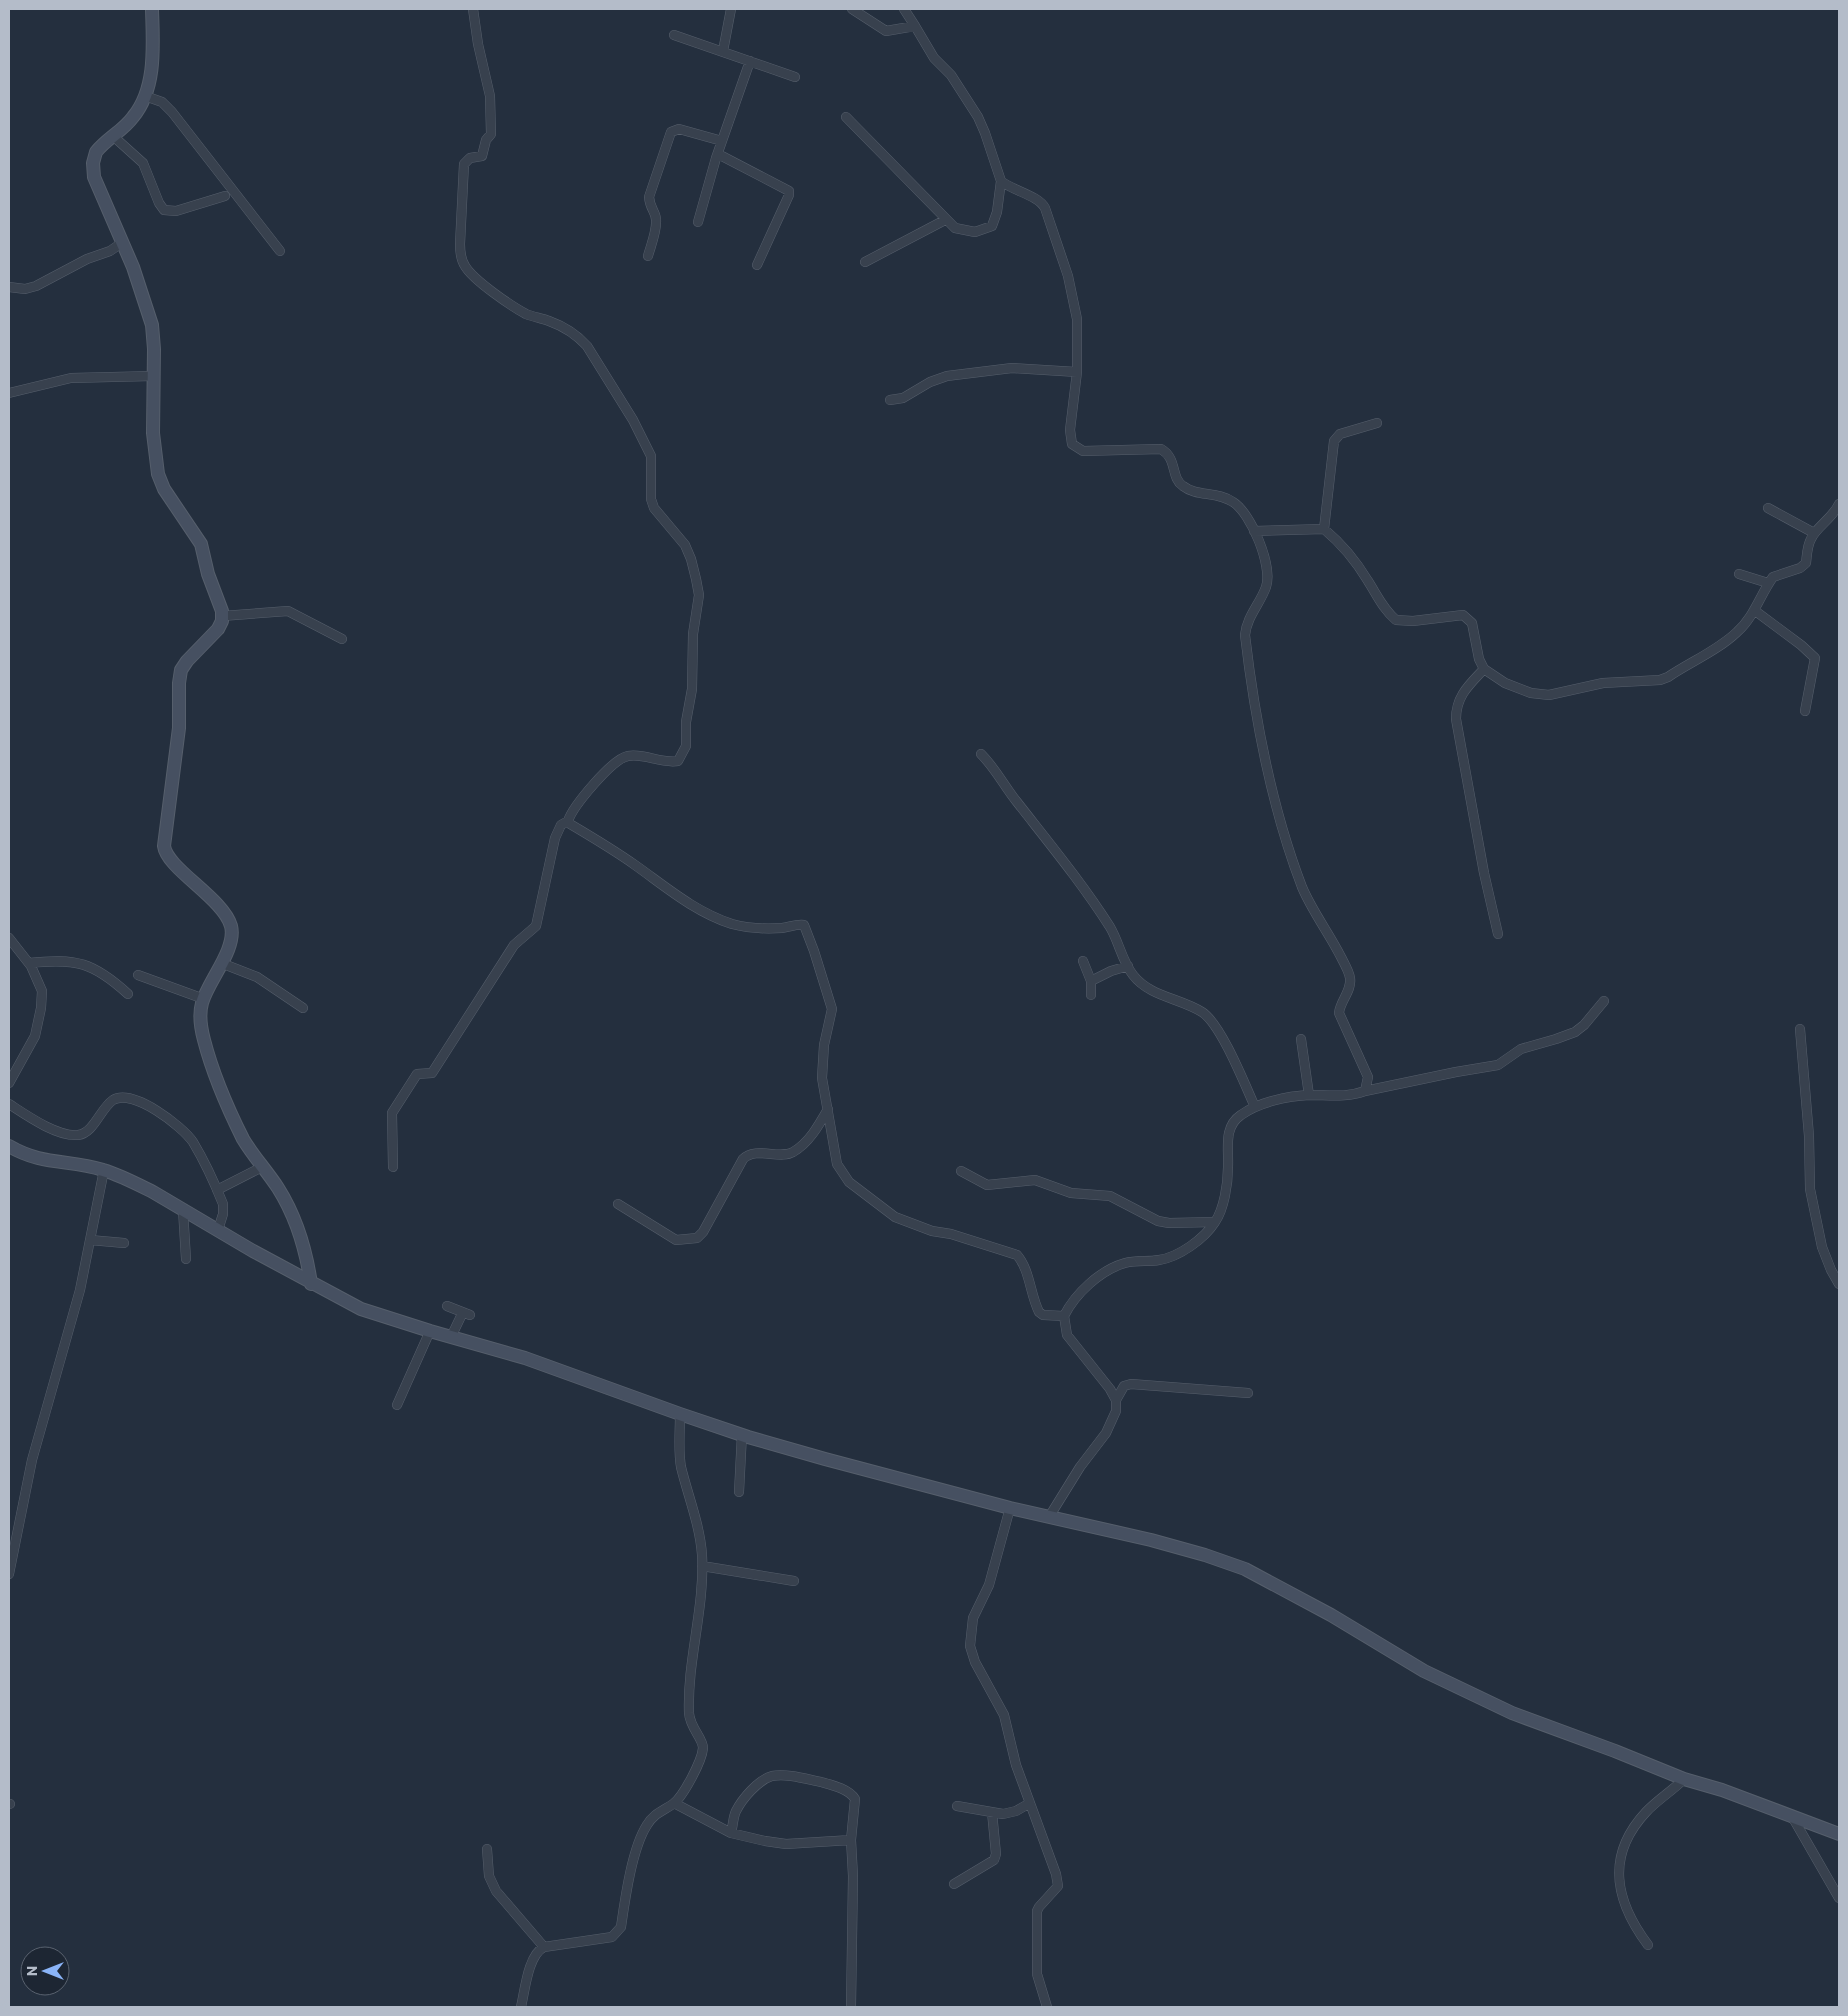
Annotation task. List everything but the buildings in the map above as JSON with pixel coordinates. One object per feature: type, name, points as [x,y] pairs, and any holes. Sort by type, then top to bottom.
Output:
[{"type":"main road","points":[[152,9],[151,69],[145,96],[132,118],[96,152],[93,158],[92,169],[101,197],[123,242],[152,325],[154,349],[153,433],[158,474],[164,489],[201,544],[208,574],[222,606],[222,616],[218,630],[187,661],[181,670],[179,683],[179,728],[164,846],[169,858],[226,916],[231,927],[231,938],[224,958],[201,1009],[203,1034],[218,1084],[243,1138],[278,1189],[298,1228],[307,1257],[311,1284]]},
{"type":"main road","points":[[9,1146],[41,1160],[104,1170],[152,1192],[311,1284],[361,1309],[451,1338],[525,1358],[680,1414],[825,1459],[986,1502],[1196,1552],[1256,1573],[1433,1676],[1512,1714],[1615,1751],[1684,1779],[1722,1790],[1839,1834]]},
{"type":"street","points":[[393,1167],[392,1113],[417,1074],[432,1073],[514,945],[534,930],[555,838],[561,825],[568,821],[578,803],[602,776],[624,757],[638,756],[670,763],[678,761],[683,754],[686,746],[687,713],[692,689],[694,622],[699,595],[691,559],[685,545],[654,508],[651,499],[651,456],[588,346],[579,337],[565,329],[515,308],[475,278],[465,267],[460,244],[464,164],[470,158],[482,156],[486,140],[491,134],[490,96],[478,44],[473,9]]},
{"type":"street","points":[[723,51],[731,9]]},
{"type":"street","points":[[852,9],[886,31],[915,26]]},
{"type":"street","points":[[846,117],[914,185],[945,220],[956,228],[974,232],[992,226],[997,212],[1001,181],[985,133],[978,117],[951,75],[934,58],[904,9]]},
{"type":"street","points":[[674,36],[723,51],[795,77]]},
{"type":"street","points":[[698,222],[722,141],[750,61]]},
{"type":"street","points":[[145,96],[162,102],[172,112],[280,251]]},
{"type":"street","points":[[648,256],[657,222],[656,215],[650,207],[649,197],[671,132],[679,128],[722,141]]},
{"type":"street","points":[[113,136],[146,167],[159,203],[164,210],[176,211],[225,196]]},
{"type":"street","points":[[718,154],[789,191],[789,195],[757,265]]},
{"type":"street","points":[[1001,181],[1006,186],[1038,200],[1045,208],[1074,301],[1078,336],[1070,430],[1072,444],[1083,451],[1161,449],[1167,452],[1173,460],[1176,475],[1185,488],[1201,493],[1217,494],[1239,505],[1263,550],[1268,570],[1266,587],[1252,612],[1246,626],[1245,635],[1257,727],[1271,786],[1298,875],[1310,904],[1331,938],[1350,979],[1339,1014],[1368,1077],[1368,1085],[1365,1091]]},
{"type":"street","points":[[865,262],[945,220]]},
{"type":"street","points":[[9,287],[25,289],[36,286],[87,259],[110,251],[123,242]]},
{"type":"street","points":[[890,400],[903,398],[930,382],[947,376],[1012,368],[1076,372]]},
{"type":"street","points":[[9,393],[71,378],[153,376]]},
{"type":"street","points":[[1324,529],[1334,441],[1340,434],[1377,423]]},
{"type":"street","points":[[1254,531],[1324,529],[1338,541],[1368,580],[1383,606],[1396,620],[1463,615],[1472,623],[1479,659],[1484,669],[1505,683],[1541,694],[1558,693],[1603,683],[1660,680],[1727,641],[1738,632],[1754,610],[1773,577],[1780,573],[1792,571],[1806,563],[1808,549],[1814,533],[1833,515],[1839,504]]},
{"type":"street","points":[[1768,508],[1814,533]]},
{"type":"street","points":[[1739,574],[1768,583]]},
{"type":"street","points":[[1754,610],[1801,644],[1815,658],[1805,711]]},
{"type":"street","points":[[222,616],[288,611],[342,639]]},
{"type":"street","points":[[1484,669],[1462,693],[1458,701],[1456,719],[1484,874],[1498,934]]},
{"type":"street","points":[[981,754],[999,774],[1018,803],[1094,902],[1112,930],[1128,966],[1136,978],[1158,994],[1201,1011],[1213,1022],[1241,1075],[1254,1108]]},
{"type":"street","points":[[568,821],[632,863],[697,910],[734,925],[767,928],[798,924],[804,926],[818,961],[832,1009],[824,1045],[822,1078],[837,1164],[849,1182],[895,1217],[932,1231],[951,1234],[1017,1255],[1022,1261],[1039,1312],[1043,1315],[1064,1316]]},
{"type":"street","points":[[9,938],[29,963],[42,991],[39,1021],[27,1053],[9,1083]]},
{"type":"street","points":[[224,958],[271,985],[303,1008]]},
{"type":"street","points":[[29,963],[55,960],[86,964],[108,976],[128,994]]},
{"type":"street","points":[[1083,961],[1091,981],[1091,995]]},
{"type":"street","points":[[1091,981],[1111,971],[1128,966]]},
{"type":"street","points":[[138,976],[204,999]]},
{"type":"street","points":[[1116,1400],[1098,1372],[1067,1335],[1064,1316],[1074,1299],[1106,1273],[1125,1263],[1159,1260],[1170,1257],[1199,1239],[1215,1222],[1225,1190],[1228,1169],[1228,1134],[1232,1122],[1254,1108],[1297,1096],[1341,1097],[1456,1072],[1498,1065],[1520,1048],[1575,1032],[1592,1017],[1604,1001]]},
{"type":"street","points":[[1800,1029],[1809,1136],[1810,1189],[1822,1247],[1839,1284]]},
{"type":"street","points":[[1301,1039],[1309,1096]]},
{"type":"street","points":[[9,1104],[50,1128],[78,1135],[86,1133],[112,1101],[126,1098],[144,1103],[184,1132],[192,1142],[217,1190],[224,1210],[218,1230]]},
{"type":"street","points":[[618,1204],[676,1240],[697,1238],[704,1232],[743,1159],[750,1154],[792,1153],[808,1140],[828,1109]]},
{"type":"street","points":[[217,1190],[262,1167]]},
{"type":"street","points":[[9,1574],[32,1460],[76,1305],[104,1170]]},
{"type":"street","points":[[961,1171],[987,1186],[1035,1180],[1071,1193],[1110,1196],[1158,1221],[1169,1223],[1215,1222]]},
{"type":"street","points":[[183,1210],[186,1259]]},
{"type":"street","points":[[90,1240],[124,1242]]},
{"type":"street","points":[[447,1306],[466,1313],[451,1338]]},
{"type":"street","points":[[397,1405],[430,1331]]},
{"type":"street","points":[[1049,1517],[1080,1467],[1112,1424],[1116,1411],[1116,1400],[1124,1386],[1131,1384],[1248,1393]]},
{"type":"street","points":[[521,2007],[534,1957],[539,1949],[588,1942],[612,1937],[617,1933],[621,1927],[633,1864],[644,1830],[652,1817],[663,1808],[674,1804],[697,1767],[703,1748],[701,1740],[693,1729],[690,1715],[693,1656],[702,1566],[700,1540],[680,1459],[680,1414]]},
{"type":"street","points":[[739,1492],[742,1434]]},
{"type":"street","points":[[1010,1508],[989,1585],[973,1618],[970,1646],[975,1662],[1004,1715],[1023,1807],[1056,1874],[1058,1886],[1037,1911],[1036,1974],[1046,2007]]},
{"type":"street","points":[[702,1566],[794,1581]]},
{"type":"street","points":[[731,1833],[736,1811],[745,1798],[763,1780],[772,1776],[797,1777],[831,1784],[852,1795],[855,1799],[851,1840],[853,1876],[851,2007]]},
{"type":"street","points":[[1648,1945],[1633,1925],[1623,1902],[1619,1877],[1621,1852],[1631,1831],[1647,1811],[1684,1779]]},
{"type":"street","points":[[674,1804],[731,1833],[786,1844],[851,1840]]},
{"type":"street","points":[[957,1806],[1003,1814],[1023,1807]]},
{"type":"street","points":[[954,1884],[994,1860],[996,1854],[992,1812]]},
{"type":"street","points":[[1793,1818],[1839,1898]]},
{"type":"street","points":[[487,1849],[490,1876],[496,1891],[544,1947]]}]
